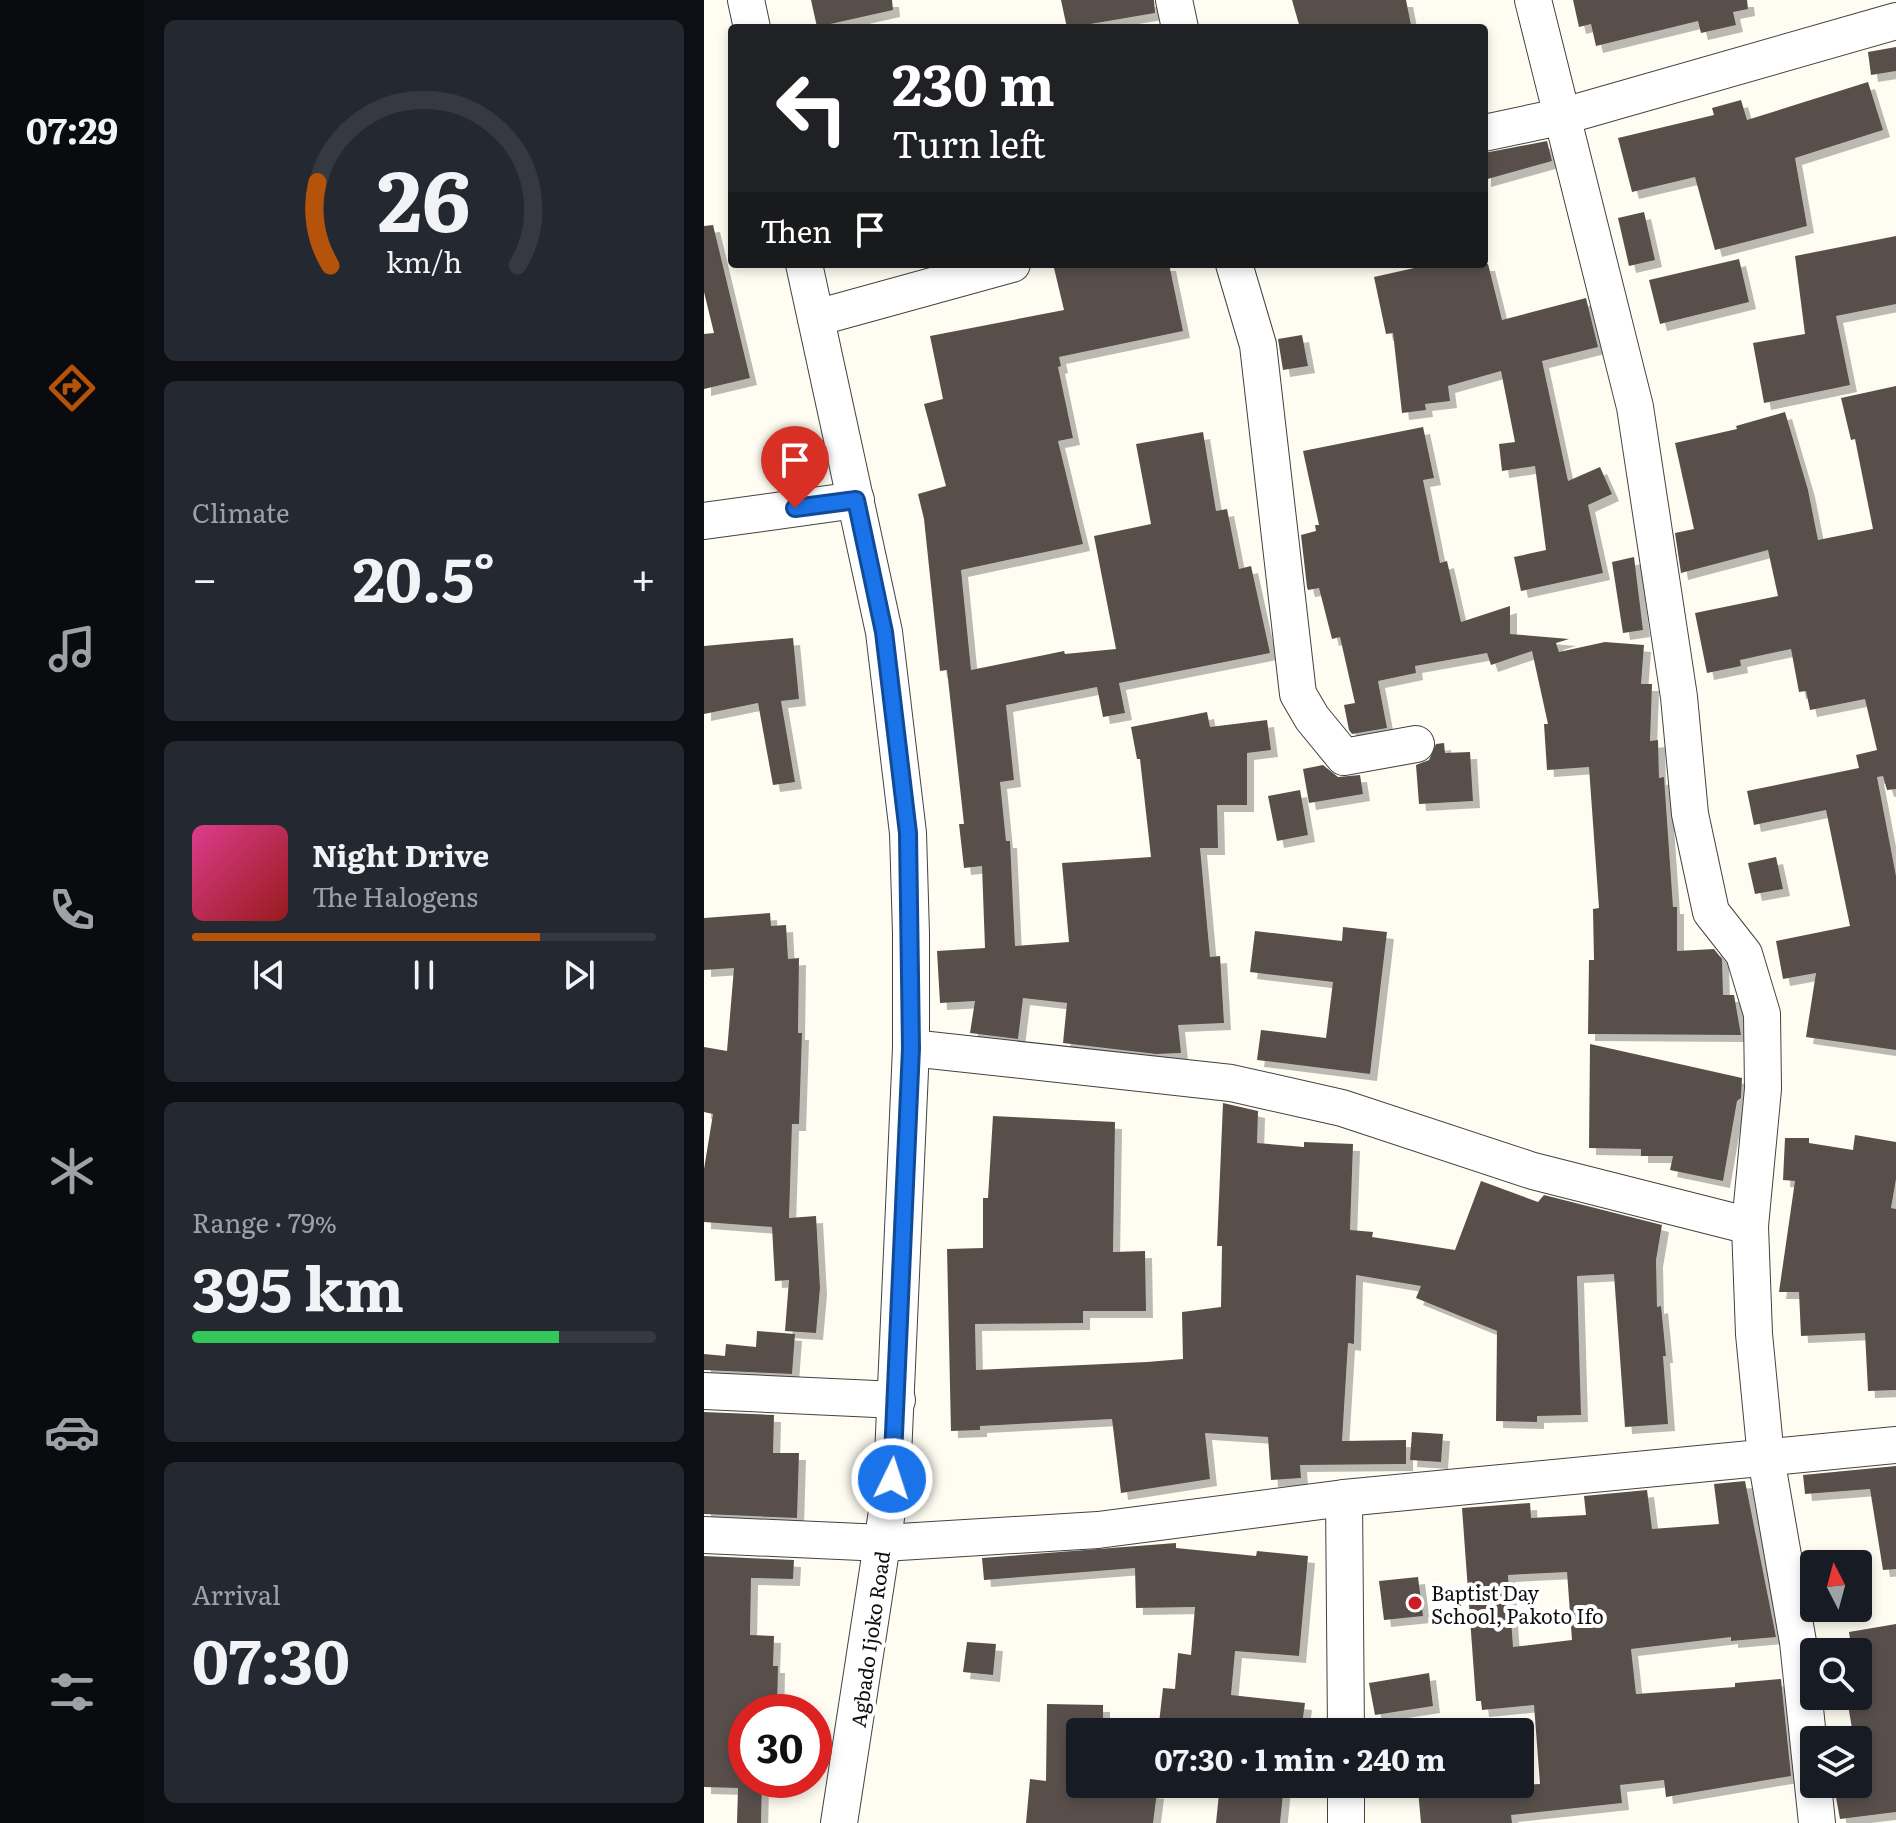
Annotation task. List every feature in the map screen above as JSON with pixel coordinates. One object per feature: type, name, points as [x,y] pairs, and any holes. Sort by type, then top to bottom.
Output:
[{"type":"street","points":[[746,0],[751,24]]},
{"type":"street","points":[[1174,0],[1179,24]]},
{"type":"street","points":[[1533,0],[1635,407],[1679,697],[1690,814],[1711,912],[1744,954],[1762,1014],[1763,1089],[1750,1226],[1754,1334],[1766,1458],[1798,1642],[1813,1822]]},
{"type":"street","points":[[1488,132],[1564,116],[1896,21]]},
{"type":"street","name":"Agbado Ijoko Road","points":[[805,268],[884,632],[908,833],[911,1048],[897,1400],[883,1543],[839,1823]]},
{"type":"street","points":[[816,318],[997,268]]},
{"type":"street","points":[[1235,268],[1258,345],[1298,694],[1312,718],[1344,757],[1416,744]]},
{"type":"street","points":[[704,521],[856,500]]},
{"type":"street","points":[[911,1048],[1231,1083],[1342,1108],[1533,1171],[1750,1226]]},
{"type":"street","points":[[704,1391],[897,1400]]},
{"type":"street","points":[[704,1535],[883,1543],[1098,1530],[1344,1498],[1896,1445]]},
{"type":"street","points":[[1344,1498],[1346,1718]]},
{"type":"street","points":[[1346,1798],[1346,1823]]},
{"type":"building","points":[[811,0],[892,0],[893,10],[830,24],[816,24]]},
{"type":"building","points":[[1061,0],[1154,0],[1155,13],[1090,24],[1066,24]]},
{"type":"building","points":[[1292,0],[1406,0],[1411,24],[1299,24]]},
{"type":"building","points":[[1573,0],[1747,0],[1748,9],[1733,12],[1736,25],[1701,33],[1698,21],[1596,46],[1591,24],[1579,27]]},
{"type":"building","points":[[1896,47],[1896,71],[1871,75],[1868,52]]},
{"type":"building","points":[[1868,82],[1883,130],[1795,158],[1807,226],[1715,250],[1695,177],[1632,192],[1618,138],[1714,115],[1712,108],[1741,100],[1747,120]]},
{"type":"building","points":[[1547,141],[1552,161],[1488,179],[1488,152]]},
{"type":"building","points":[[1644,212],[1655,260],[1629,266],[1618,218]]},
{"type":"building","points":[[713,225],[750,378],[704,389],[704,334],[714,333],[704,292],[704,226]]},
{"type":"building","points":[[1896,236],[1896,304],[1836,316],[1850,385],[1764,403],[1753,343],[1805,334],[1795,256]]},
{"type":"building","points":[[1739,259],[1749,302],[1660,324],[1649,280]]},
{"type":"building","points":[[1488,264],[1502,320],[1586,298],[1598,347],[1542,361],[1568,481],[1600,467],[1612,494],[1588,505],[1603,573],[1521,591],[1514,557],[1546,550],[1535,466],[1502,471],[1499,444],[1515,442],[1501,371],[1448,386],[1450,401],[1425,404],[1426,410],[1402,413],[1393,333],[1386,334],[1374,277],[1414,268],[1488,268]]},
{"type":"building","points":[[1054,268],[1170,268],[1183,331],[1059,357],[1061,366],[1058,367],[1073,438],[1058,441],[1083,544],[961,570],[971,670],[1064,651],[1065,654],[1116,649],[1094,536],[1151,524],[1136,444],[1203,432],[1216,511],[1227,509],[1239,569],[1251,566],[1270,653],[1119,683],[1125,713],[1103,717],[1097,687],[1006,705],[1014,780],[1000,782],[1006,841],[1010,841],[1015,946],[1069,942],[1062,863],[1151,857],[1140,759],[1137,759],[1131,727],[1207,712],[1210,727],[1267,720],[1271,750],[1247,753],[1247,805],[1217,805],[1218,848],[1200,848],[1210,957],[1220,956],[1224,1023],[1178,1025],[1181,1053],[1156,1054],[1063,1043],[1067,1003],[1023,998],[1018,1039],[970,1033],[975,1001],[940,1003],[937,951],[985,948],[982,866],[964,868],[959,824],[964,824],[947,670],[940,671],[924,519],[918,494],[946,486],[924,404],[943,399],[930,336],[1064,310]]},
{"type":"building","points":[[1302,335],[1308,366],[1283,370],[1278,339]]},
{"type":"building","points":[[1896,386],[1896,789],[1887,790],[1883,776],[1877,777],[1896,876],[1896,1050],[1806,1037],[1816,973],[1783,979],[1776,941],[1850,926],[1826,810],[1754,825],[1747,791],[1859,768],[1856,755],[1877,750],[1865,699],[1810,710],[1806,691],[1799,692],[1791,649],[1740,660],[1741,666],[1707,673],[1695,613],[1778,596],[1768,550],[1681,573],[1675,533],[1694,529],[1675,443],[1737,429],[1736,426],[1785,412],[1808,490],[1818,540],[1873,529],[1855,439],[1851,440],[1841,398]]},
{"type":"building","points":[[1423,427],[1434,478],[1423,480],[1440,563],[1447,561],[1461,622],[1510,606],[1510,634],[1569,639],[1556,643],[1559,652],[1605,642],[1644,645],[1641,684],[1652,684],[1650,741],[1658,740],[1659,778],[1664,777],[1673,907],[1677,907],[1677,951],[1714,949],[1722,959],[1723,995],[1734,995],[1741,1035],[1588,1034],[1589,960],[1594,960],[1593,909],[1599,908],[1589,767],[1547,770],[1544,724],[1548,724],[1532,651],[1491,665],[1487,653],[1415,666],[1416,673],[1378,681],[1387,728],[1352,734],[1349,730],[1344,705],[1355,703],[1340,637],[1332,639],[1319,588],[1308,590],[1307,587],[1301,535],[1316,531],[1315,525],[1319,525],[1303,451]]},
{"type":"building","points":[[1634,557],[1643,630],[1623,633],[1612,562]]},
{"type":"building","points":[[793,638],[799,699],[781,701],[795,782],[773,785],[758,703],[704,714],[704,646]]},
{"type":"building","points":[[1444,743],[1445,753],[1470,752],[1473,801],[1419,804],[1416,765],[1429,760],[1436,744]]},
{"type":"building","points":[[1323,765],[1338,777],[1360,775],[1363,794],[1309,803],[1303,769]]},
{"type":"building","points":[[1300,790],[1308,835],[1277,841],[1268,796]]},
{"type":"building","points":[[1776,857],[1783,889],[1755,894],[1748,863]]},
{"type":"building","points":[[770,913],[771,926],[786,925],[788,959],[799,958],[798,1033],[802,1033],[799,1124],[792,1124],[789,1218],[816,1216],[820,1288],[816,1333],[785,1331],[789,1280],[775,1281],[772,1227],[704,1222],[704,1169],[713,1114],[704,1112],[704,1047],[727,1051],[734,968],[704,970],[704,918]]},
{"type":"building","points":[[1343,927],[1387,932],[1370,1074],[1257,1060],[1261,1030],[1326,1038],[1333,982],[1250,972],[1255,931],[1342,941]]},
{"type":"building","points":[[1590,1044],[1742,1078],[1741,1098],[1737,1101],[1723,1181],[1670,1170],[1673,1156],[1641,1156],[1641,1149],[1589,1148]]},
{"type":"building","points":[[1223,1103],[1258,1111],[1257,1143],[1304,1147],[1304,1142],[1353,1144],[1350,1230],[1373,1232],[1372,1237],[1455,1250],[1481,1181],[1538,1202],[1544,1195],[1662,1225],[1656,1260],[1657,1307],[1661,1306],[1666,1356],[1663,1356],[1668,1424],[1625,1427],[1614,1274],[1577,1276],[1581,1415],[1537,1416],[1537,1422],[1496,1421],[1497,1331],[1416,1298],[1421,1286],[1356,1275],[1354,1344],[1348,1343],[1342,1441],[1406,1440],[1406,1464],[1300,1465],[1301,1478],[1271,1480],[1268,1437],[1205,1433],[1210,1479],[1121,1493],[1112,1419],[980,1426],[980,1430],[951,1431],[947,1249],[983,1248],[983,1198],[988,1198],[993,1116],[1115,1122],[1113,1252],[1145,1251],[1146,1311],[1083,1311],[1083,1323],[975,1324],[976,1370],[1183,1359],[1182,1312],[1221,1307],[1222,1246],[1217,1246]]},
{"type":"building","points":[[1855,1135],[1896,1142],[1896,1179],[1891,1208],[1896,1209],[1896,1390],[1868,1391],[1865,1333],[1801,1336],[1799,1292],[1779,1292],[1795,1181],[1783,1180],[1785,1138],[1809,1138],[1809,1143],[1853,1150]]},
{"type":"building","points":[[757,1331],[795,1334],[792,1374],[704,1370],[704,1354],[725,1356],[726,1344],[756,1347]]},
{"type":"building","points":[[704,1412],[774,1415],[773,1453],[799,1453],[797,1518],[704,1514]]},
{"type":"building","points":[[1412,1432],[1443,1434],[1441,1462],[1410,1460]]},
{"type":"building","points":[[1896,1466],[1896,1569],[1883,1570],[1870,1489],[1805,1494],[1803,1475]]},
{"type":"building","points":[[1745,1481],[1776,1637],[1731,1641],[1731,1637],[1631,1649],[1636,1694],[1735,1687],[1735,1683],[1781,1679],[1791,1776],[1666,1797],[1664,1780],[1620,1785],[1622,1803],[1511,1815],[1512,1823],[1421,1823],[1419,1798],[1534,1798],[1534,1784],[1540,1784],[1534,1705],[1482,1710],[1481,1701],[1476,1701],[1462,1508],[1530,1503],[1531,1518],[1586,1515],[1584,1496],[1647,1490],[1652,1529],[1719,1524],[1714,1484]],"holes":[[[1567,1572],[1572,1640],[1513,1647],[1508,1575]]]},
{"type":"building","points":[[1176,1543],[1176,1548],[1256,1556],[1257,1551],[1308,1556],[1299,1656],[1235,1651],[1231,1695],[1305,1703],[1303,1718],[1160,1718],[1163,1688],[1175,1689],[1178,1653],[1191,1655],[1195,1607],[1136,1608],[1135,1568],[984,1580],[982,1558]]},
{"type":"building","points":[[704,1556],[794,1560],[793,1579],[751,1578],[750,1635],[774,1636],[773,1666],[778,1666],[777,1694],[728,1694],[728,1788],[704,1787]]},
{"type":"building","points":[[1418,1577],[1423,1616],[1384,1620],[1379,1581]]},
{"type":"building","points":[[1896,1624],[1896,1812],[1840,1819],[1836,1798],[1872,1798],[1872,1726],[1852,1726],[1849,1710],[1872,1710],[1872,1638],[1850,1638],[1849,1632]]},
{"type":"building","points":[[967,1642],[996,1644],[993,1675],[963,1672]]},
{"type":"building","points":[[1429,1673],[1433,1706],[1375,1715],[1369,1683]]},
{"type":"building","points":[[1047,1704],[1103,1705],[1103,1718],[1066,1718],[1066,1798],[1156,1798],[1153,1823],[1026,1823],[1030,1779],[1046,1781]]},
{"type":"building","points":[[738,1798],[762,1798],[761,1823],[737,1823]]},
{"type":"building","points":[[1219,1798],[1283,1798],[1280,1823],[1216,1823]]},
{"type":"place","name":"Baptist Day School, Pakoto Ifo","points":[[1415,1603]]},
{"type":"route","points":[[795,508],[856,500],[884,632],[898,732],[908,833],[911,1048],[892,1479]]}]
